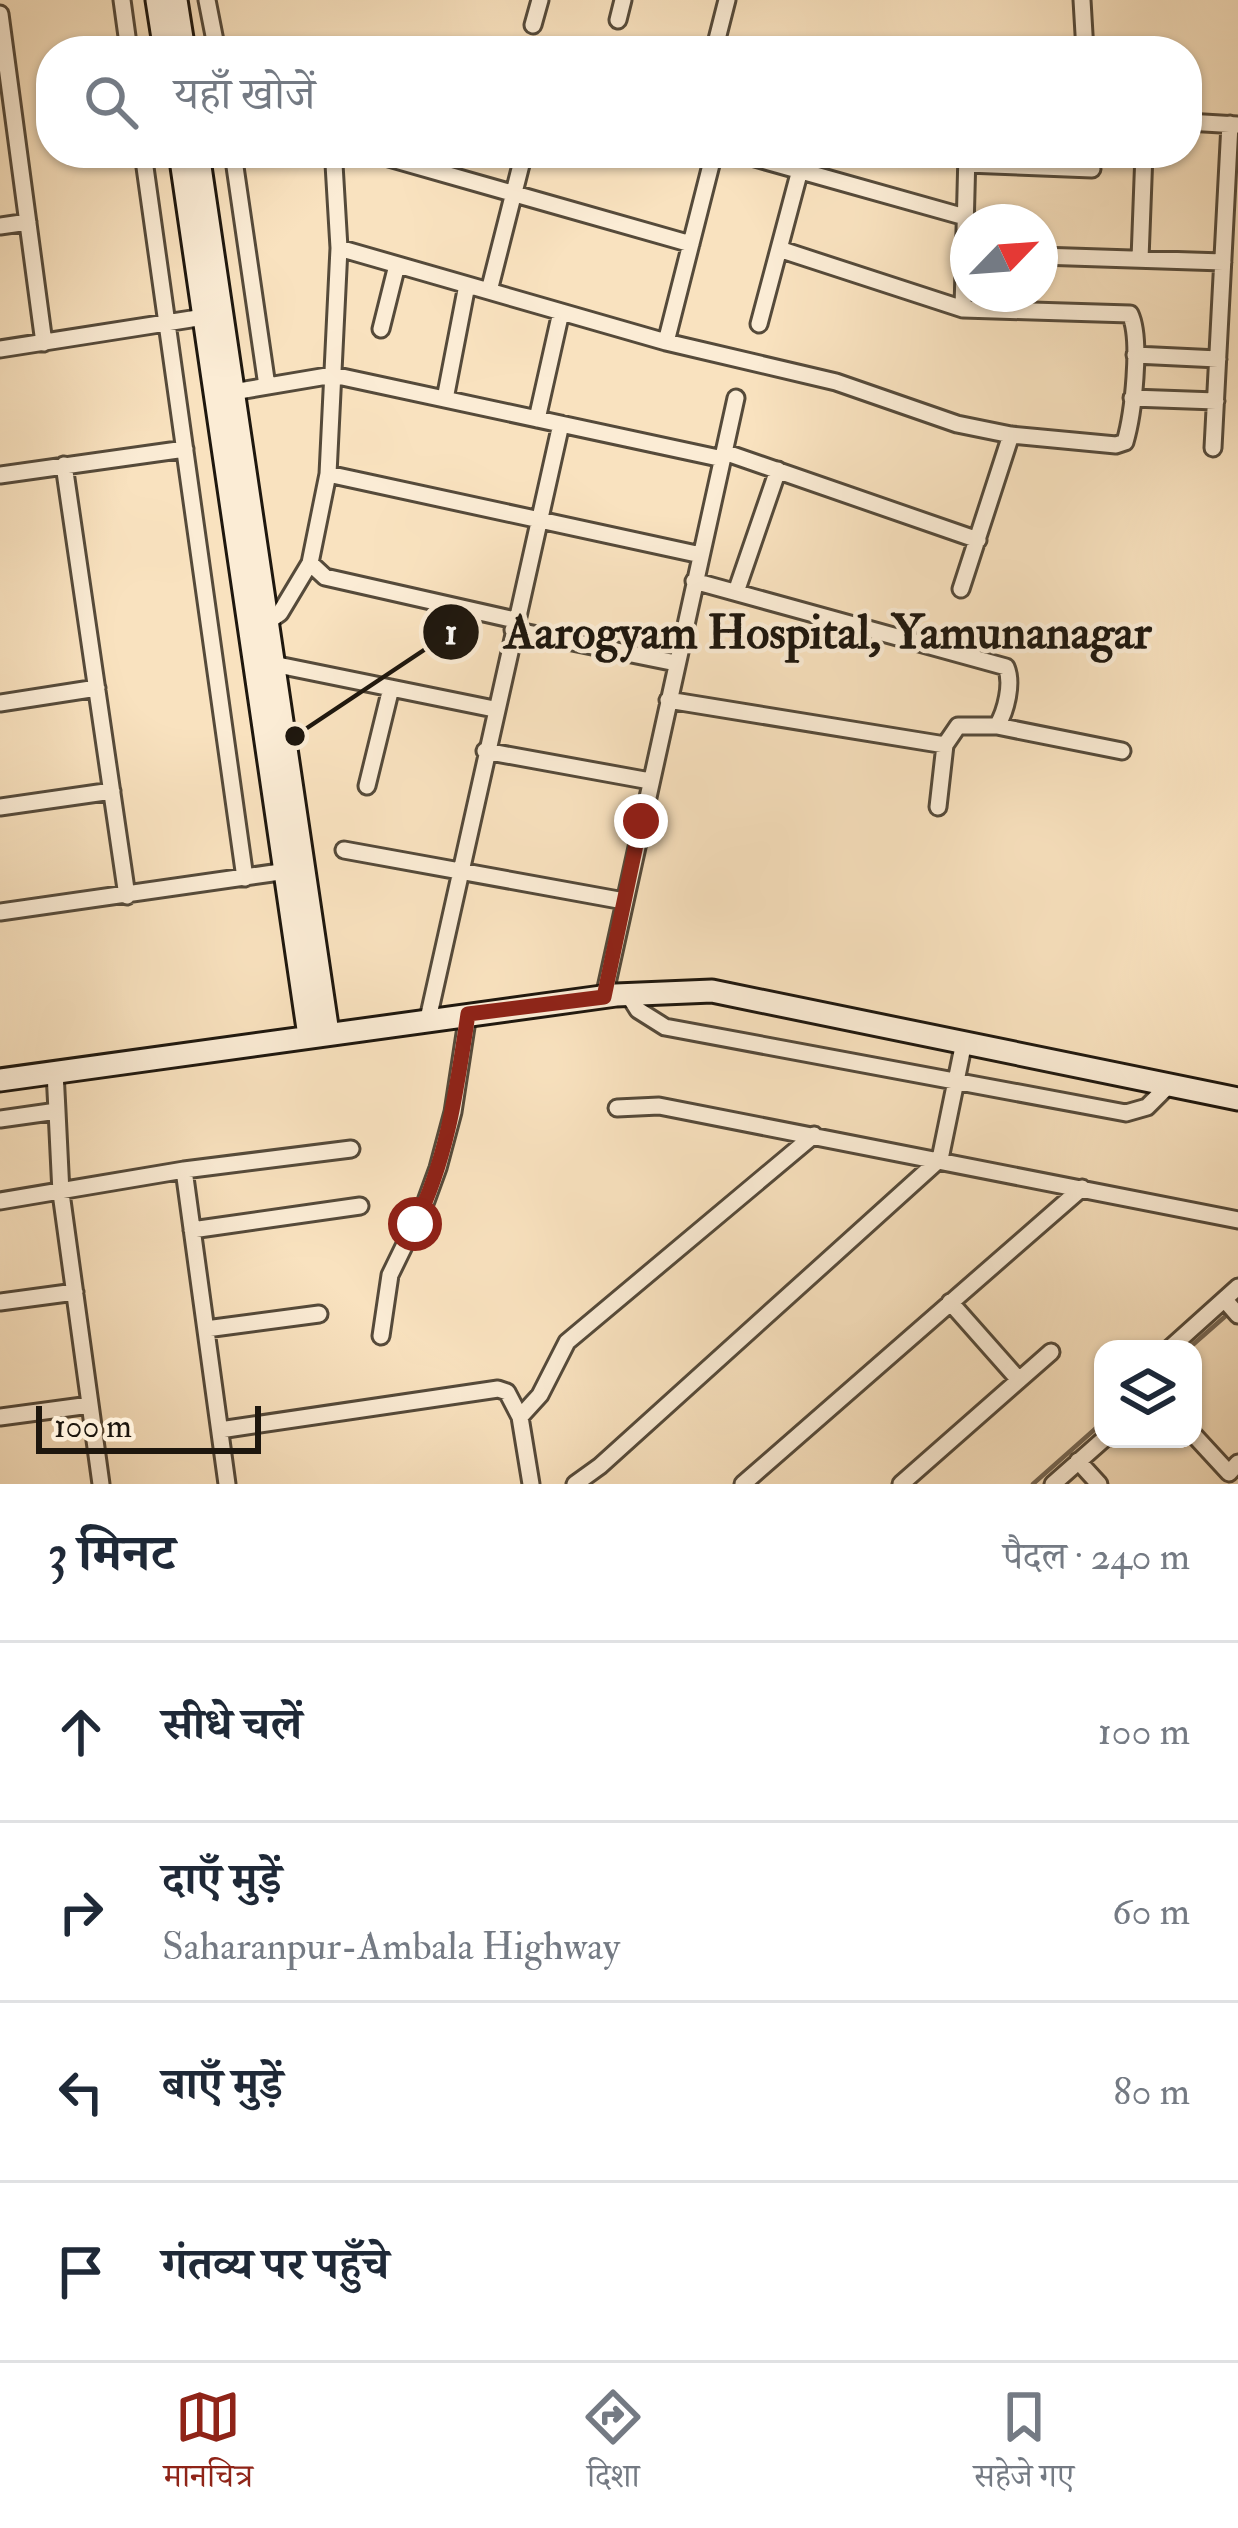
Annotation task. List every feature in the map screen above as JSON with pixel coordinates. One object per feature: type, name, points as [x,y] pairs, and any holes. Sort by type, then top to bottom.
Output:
[{"type":"street","points":[[122,0],[127,36]]},
{"type":"street","points":[[157,0],[163,36]]},
{"type":"street","points":[[176,0],[182,36]]},
{"type":"street","points":[[207,0],[214,36]]},
{"type":"street","points":[[533,25],[540,0]]},
{"type":"street","points":[[618,20],[623,0]]},
{"type":"street","points":[[718,36],[727,0]]},
{"type":"street","points":[[1082,0],[1084,36]]},
{"type":"street","points":[[0,14],[44,343]]},
{"type":"street","points":[[1202,123],[1234,124],[1213,448]]},
{"type":"street","points":[[145,168],[245,878]]},
{"type":"street","points":[[182,168],[318,1035]]},
{"type":"street","points":[[200,168],[274,664],[295,870]]},
{"type":"street","points":[[235,168],[267,386]]},
{"type":"street","points":[[267,622],[280,613],[310,563],[328,474],[339,248],[334,168]]},
{"type":"street","points":[[423,168],[691,244]]},
{"type":"street","points":[[489,291],[520,168]]},
{"type":"street","points":[[666,342],[710,168]]},
{"type":"street","points":[[793,168],[950,213]]},
{"type":"street","points":[[965,204],[967,168]]},
{"type":"street","points":[[1080,168],[1092,169]]},
{"type":"street","points":[[1140,259],[1143,168]]},
{"type":"street","points":[[759,324],[800,170]]},
{"type":"street","points":[[0,226],[28,222]]},
{"type":"street","points":[[339,248],[666,342],[836,382],[957,424],[1011,435],[1123,445],[1132,398],[1134,322],[1130,314],[1058,312]]},
{"type":"street","points":[[778,249],[950,305]]},
{"type":"street","points":[[1058,257],[1223,262]]},
{"type":"street","points":[[381,329],[398,265]]},
{"type":"street","points":[[446,399],[467,285]]},
{"type":"street","points":[[537,418],[561,312]]},
{"type":"street","points":[[0,349],[204,317]]},
{"type":"street","points":[[1135,355],[1218,359]]},
{"type":"street","points":[[233,392],[333,376],[723,456],[778,470],[978,540]]},
{"type":"street","points":[[604,997],[736,398]]},
{"type":"street","points":[[1132,398],[1216,400]]},
{"type":"street","points":[[428,1019],[561,424]]},
{"type":"street","points":[[961,589],[1011,435]]},
{"type":"street","points":[[0,475],[185,448]]},
{"type":"street","points":[[64,465],[127,896]]},
{"type":"street","points":[[736,592],[778,470]]},
{"type":"street","points":[[328,474],[700,555]]},
{"type":"street","points":[[310,563],[325,577],[676,663]]},
{"type":"street","points":[[694,581],[1006,668],[1008,688],[997,726]]},
{"type":"street","points":[[274,664],[494,709]]},
{"type":"street","points":[[0,703],[97,688]]},
{"type":"street","points":[[367,786],[391,688]]},
{"type":"street","points":[[668,700],[945,746]]},
{"type":"street","points":[[938,807],[945,746],[958,725],[997,726],[1122,752]]},
{"type":"street","points":[[485,751],[650,781]]},
{"type":"street","points":[[0,807],[112,791]]},
{"type":"street","points":[[344,850],[624,901]]},
{"type":"street","points":[[0,912],[295,870]]},
{"type":"street","points":[[0,1080],[428,1019],[628,994],[712,991],[1238,1099]]},
{"type":"street","points":[[628,994],[638,1010],[664,1028],[1126,1113],[1147,1107],[1168,1086]]},
{"type":"street","points":[[381,1336],[390,1274],[438,1168],[453,1112],[468,1014]]},
{"type":"street","points":[[574,1484],[600,1466],[940,1159],[964,1042]]},
{"type":"street","points":[[55,1072],[61,1193],[101,1484]]},
{"type":"street","points":[[617,1108],[659,1106],[1238,1220]]},
{"type":"street","points":[[0,1119],[57,1111]]},
{"type":"street","points":[[520,1417],[540,1395],[567,1342],[814,1135]]},
{"type":"street","points":[[0,1201],[184,1170],[351,1149]]},
{"type":"street","points":[[184,1170],[227,1484]]},
{"type":"street","points":[[742,1484],[1082,1187]]},
{"type":"street","points":[[192,1231],[360,1206]]},
{"type":"street","points":[[0,1302],[76,1292]]},
{"type":"street","points":[[950,1302],[1018,1380]]},
{"type":"street","points":[[1182,1340],[1234,1304]]},
{"type":"street","points":[[206,1329],[319,1314]]},
{"type":"street","points":[[901,1484],[1051,1352]]},
{"type":"street","points":[[220,1430],[498,1389],[513,1398],[520,1417],[531,1484]]},
{"type":"street","points":[[0,1417],[90,1405]]},
{"type":"street","points":[[1202,1444],[1229,1473],[1238,1463]]},
{"type":"street","points":[[1053,1484],[1094,1448]]},
{"type":"street","points":[[1078,1462],[1099,1484]]},
{"type":"waterway","points":[[1198,1340],[1229,1313]]},
{"type":"waterway","points":[[1033,1484],[1094,1430]]},
{"type":"place","name":"Aarogyam Hospital, Yamunanagar","points":[[295,736]]},
{"type":"route","points":[[415,1224],[427,1201],[453,1112],[468,1014],[604,997],[641,821]]}]
